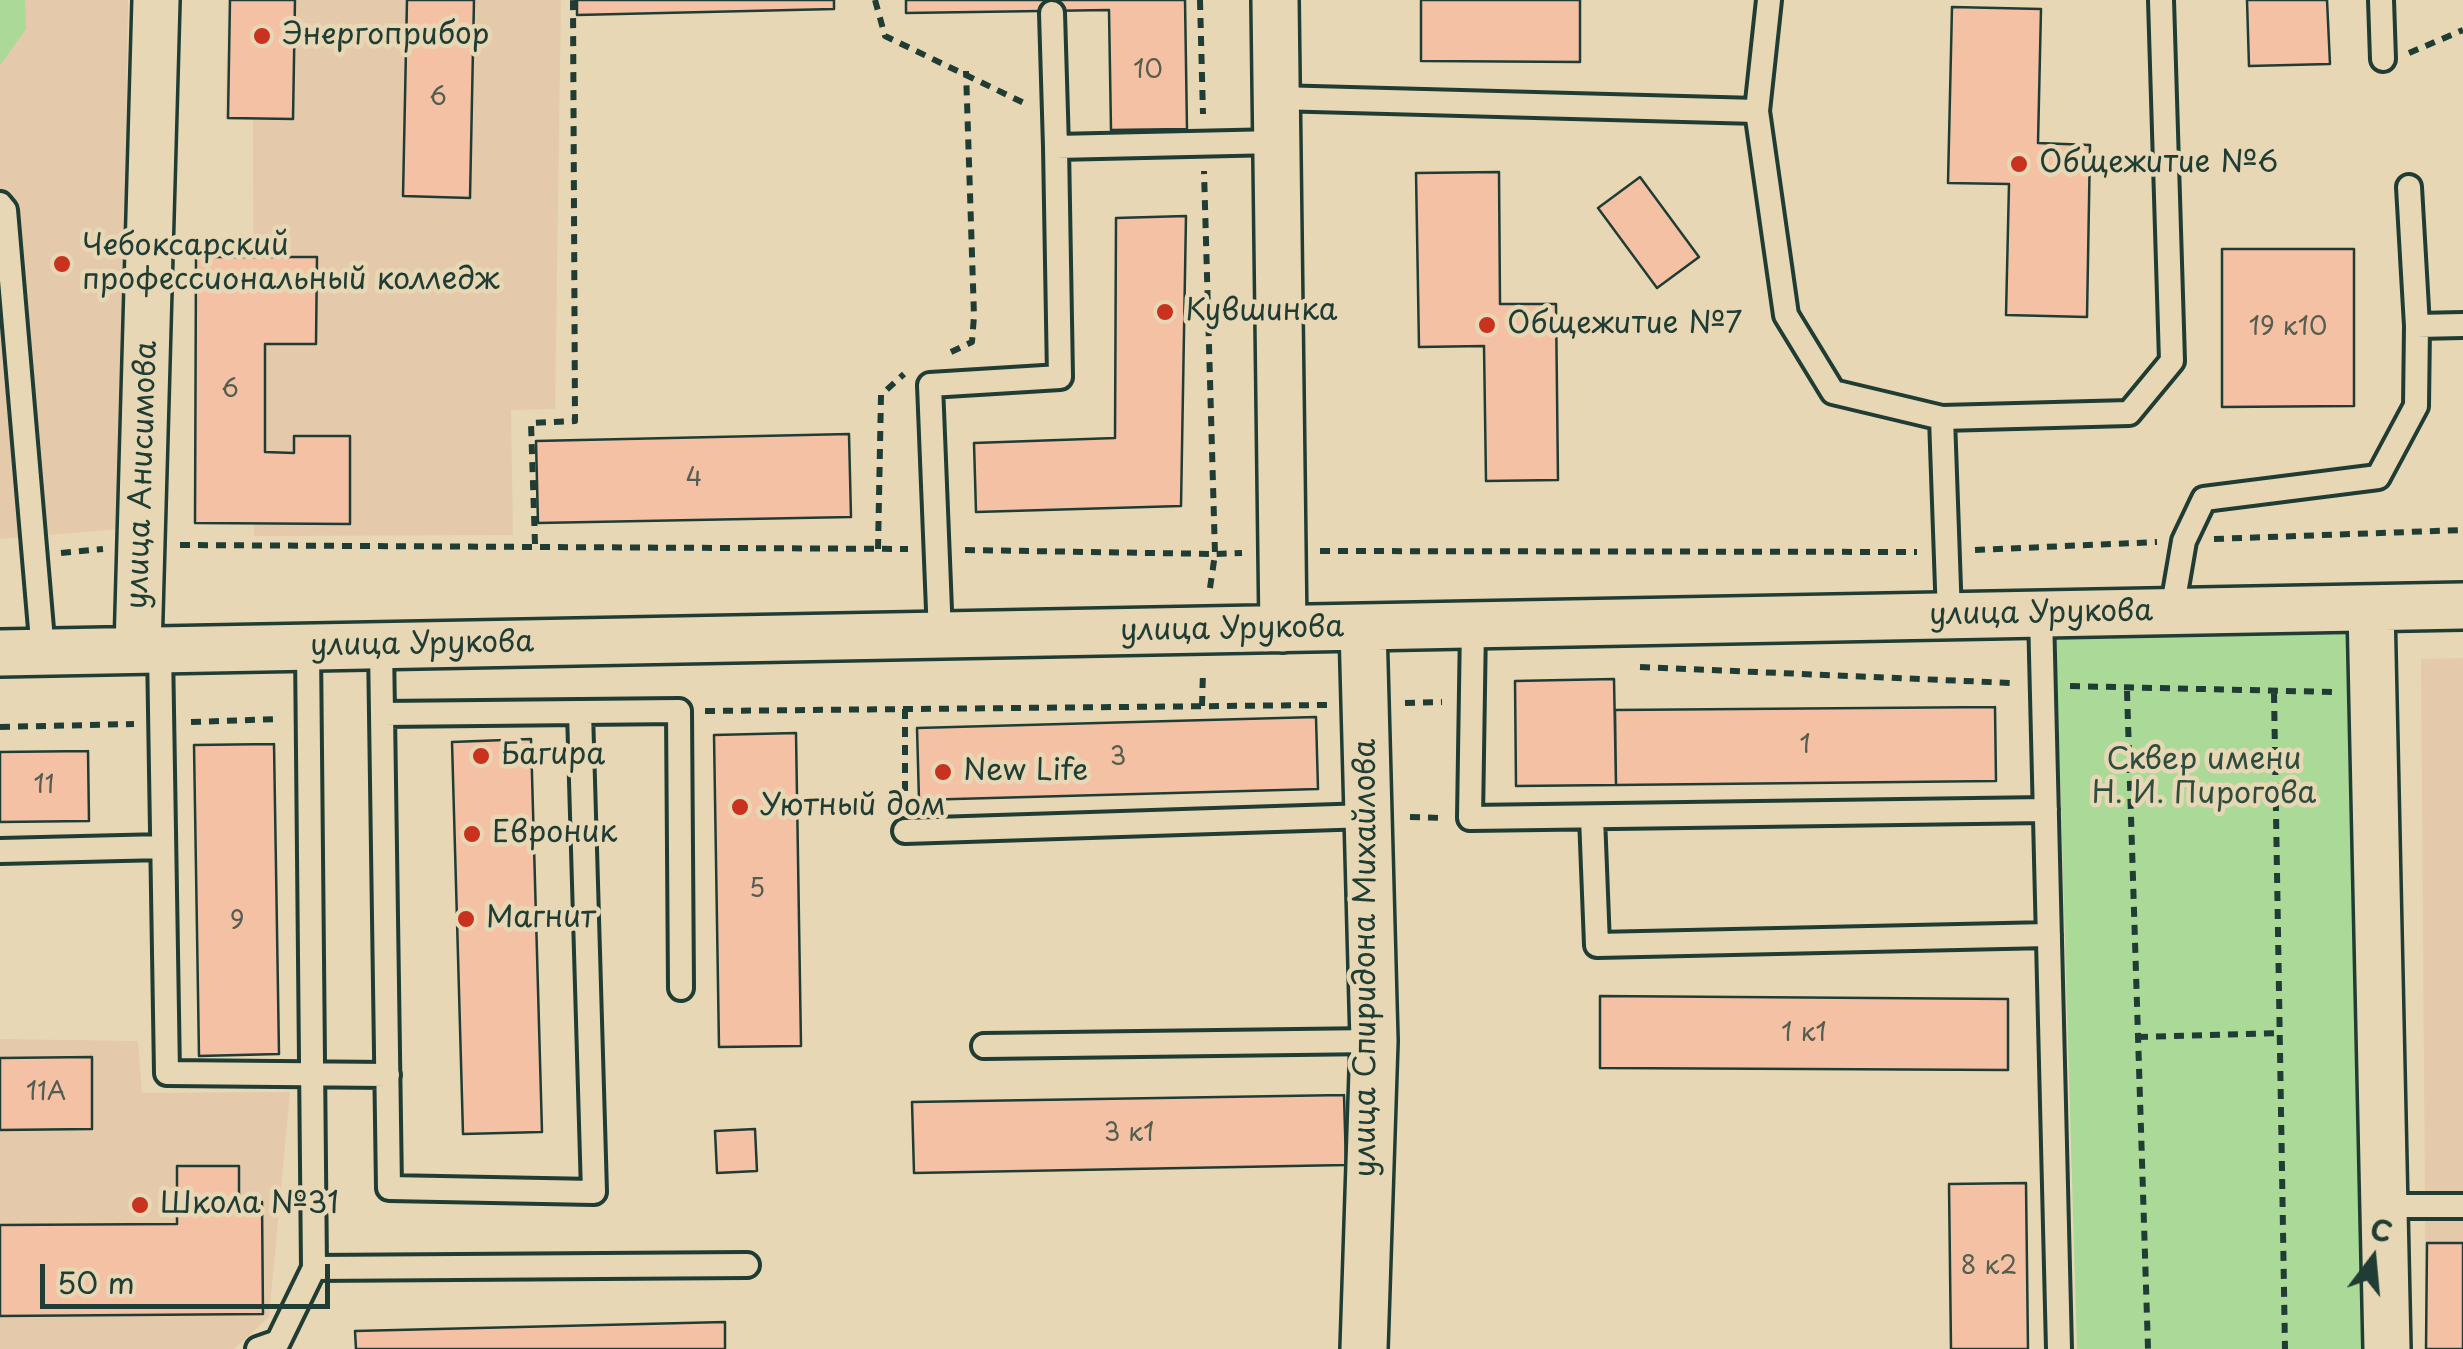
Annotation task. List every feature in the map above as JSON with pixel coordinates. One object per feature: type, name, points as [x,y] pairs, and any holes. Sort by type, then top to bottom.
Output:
[{"type":"street","name":"улица Анисимова","points":[[149,650],[141,545],[156,0]]},
{"type":"street","points":[[1275,0],[1283,629]]},
{"type":"street","name":"улица Урукова","points":[[21,652],[1362,627],[1473,647],[1948,616],[2463,606]]},
{"type":"street","points":[[2372,608],[2387,1349]]},
{"type":"street","name":"улица Спиридона Михайлова","points":[[1362,627],[1374,1042],[1364,1349]]},
{"type":"lane","points":[[1769,0],[1756,111],[1786,315],[1832,392],[1942,418],[2129,414],[2172,361],[2160,0]]},
{"type":"lane","points":[[2382,0],[2384,59]]},
{"type":"lane","points":[[940,635],[930,385],[1060,378],[1052,13]]},
{"type":"lane","points":[[1276,98],[1756,111]]},
{"type":"lane","points":[[1056,147],[1277,142]]},
{"type":"lane","points":[[2172,611],[2184,540],[2204,499],[2378,477],[2416,406],[2418,326],[2408,187]]},
{"type":"lane","points":[[0,204],[5,210],[35,555],[21,652]]},
{"type":"lane","points":[[2418,326],[2463,325]]},
{"type":"lane","points":[[1942,418],[1948,616]]},
{"type":"lane","points":[[2040,614],[2060,1349]]},
{"type":"lane","points":[[381,646],[389,1188],[594,1192],[580,712]]},
{"type":"lane","points":[[1473,647],[1470,818],[2046,810]]},
{"type":"lane","points":[[271,1347],[314,1268],[308,648]]},
{"type":"lane","points":[[149,650],[163,846],[167,1072],[388,1076]]},
{"type":"lane","points":[[382,714],[678,711],[681,988]]},
{"type":"lane","points":[[906,831],[1368,816]]},
{"type":"lane","points":[[1592,817],[1597,945],[2049,935]]},
{"type":"lane","points":[[0,851],[163,846]]},
{"type":"lane","points":[[984,1046],[1374,1042]]},
{"type":"lane","points":[[2384,1206],[2463,1206]]},
{"type":"lane","points":[[314,1268],[747,1265]]},
{"type":"path","points":[[534,544],[531,423],[575,421],[573,0]]},
{"type":"path","points":[[875,0],[885,36],[966,71],[1056,121]]},
{"type":"path","points":[[1200,0],[1214,554]]},
{"type":"path","points":[[2384,59],[2429,48],[2463,30]]},
{"type":"path","points":[[942,356],[972,342],[966,71]]},
{"type":"path","points":[[878,549],[881,395],[896,378],[911,371]]},
{"type":"path","points":[[35,555],[141,545],[534,544],[1214,554],[1282,550],[1946,552],[2463,530]]},
{"type":"path","points":[[678,711],[1443,702],[1473,647]]},
{"type":"path","points":[[1622,666],[2127,690],[2274,693],[2334,692],[2373,670]]},
{"type":"path","points":[[2127,690],[2148,1349]]},
{"type":"path","points":[[2274,693],[2285,1349]]},
{"type":"path","points":[[905,709],[906,831]]},
{"type":"path","points":[[1368,816],[1470,818]]},
{"type":"path","points":[[2138,1037],[2280,1032]]},
{"type":"shaded area","name":"Чебоксарский профессиональный колледж","points":[[0,0],[128,0],[120,529],[0,539]]},
{"type":"shaded area","points":[[228,0],[561,0],[555,409],[511,410],[513,535],[254,536],[253,120],[225,120]]},
{"type":"shaded area","points":[[2463,658],[2463,1349],[2426,1349],[2421,659]]},
{"type":"shaded area","name":"Школа №31","points":[[0,1039],[138,1041],[142,1093],[290,1092],[269,1317],[234,1349],[0,1349]]},
{"type":"green space","points":[[0,0],[25,0],[26,29],[0,65]]},
{"type":"green space","name":"Сквер имени Н. И. Пирогова","points":[[2346,631],[2362,1349],[2077,1349],[2056,635]]},
{"type":"building","points":[[230,0],[295,0],[293,119],[228,118]]},
{"type":"building","points":[[407,0],[474,0],[470,198],[403,196]]},
{"type":"building","points":[[577,0],[834,0],[834,9],[577,15]]},
{"type":"building","points":[[906,0],[1185,0],[1187,129],[1111,130],[1109,10],[906,13]]},
{"type":"building","points":[[1421,0],[1580,0],[1580,62],[1421,61]]},
{"type":"building","points":[[2247,0],[2327,0],[2330,64],[2249,66]]},
{"type":"building","name":"Общежитие №6","points":[[1952,7],[2041,9],[2038,143],[2090,145],[2087,317],[2006,315],[2009,184],[1948,183]]},
{"type":"building","name":"Общежитие №7","points":[[1499,172],[1500,304],[1556,304],[1558,480],[1486,481],[1484,346],[1419,347],[1416,173]]},
{"type":"building","points":[[1640,177],[1699,257],[1657,288],[1598,208]]},
{"type":"building","points":[[1186,216],[1181,506],[976,512],[974,443],[1115,438],[1116,218]]},
{"type":"building","points":[[2222,249],[2354,249],[2354,406],[2222,407]]},
{"type":"building","points":[[196,257],[317,257],[316,344],[265,344],[265,452],[294,453],[294,436],[350,436],[350,524],[195,523]]},
{"type":"building","points":[[849,434],[851,517],[538,523],[536,441]]},
{"type":"building","points":[[1614,679],[1616,785],[1516,786],[1515,681]]},
{"type":"building","points":[[1995,707],[1996,781],[1616,785],[1615,710]]},
{"type":"building","points":[[1316,717],[1318,789],[919,800],[917,728]]},
{"type":"building","points":[[796,733],[801,1046],[719,1047],[714,735]]},
{"type":"building","points":[[531,739],[542,1132],[463,1134],[452,742]]},
{"type":"building","points":[[274,744],[279,1054],[199,1056],[194,745]]},
{"type":"building","points":[[88,751],[89,821],[0,822],[0,752]]},
{"type":"building","points":[[1600,996],[2008,999],[2008,1070],[1600,1068]]},
{"type":"building","points":[[92,1057],[92,1129],[0,1130],[0,1058]]},
{"type":"building","points":[[1344,1095],[1346,1165],[914,1173],[912,1102]]},
{"type":"building","points":[[755,1129],[757,1171],[717,1173],[715,1131]]},
{"type":"building","points":[[177,1166],[239,1166],[239,1202],[262,1202],[263,1314],[0,1316],[0,1225],[177,1224]]},
{"type":"building","points":[[2026,1183],[2028,1349],[1951,1349],[1949,1184]]},
{"type":"building","points":[[2427,1243],[2463,1243],[2463,1349],[2426,1349]]},
{"type":"building","points":[[725,1322],[725,1349],[356,1349],[355,1331]]},
{"type":"place","name":"Энергоприбор","points":[[262,36]]},
{"type":"place","name":"Общежитие №6","points":[[2019,164]]},
{"type":"place","name":"Чебоксарский профессиональный колледж","points":[[62,264]]},
{"type":"place","name":"Кувшинка","points":[[1165,312]]},
{"type":"place","name":"Общежитие №7","points":[[1487,325]]},
{"type":"place","name":"Багира","points":[[481,756]]},
{"type":"place","name":"New Life","points":[[943,772]]},
{"type":"place","name":"Уютный дом","points":[[740,807]]},
{"type":"place","name":"Евроник","points":[[472,834]]},
{"type":"place","name":"Магнит","points":[[466,919]]},
{"type":"place","name":"Школа №31","points":[[140,1205]]}]
